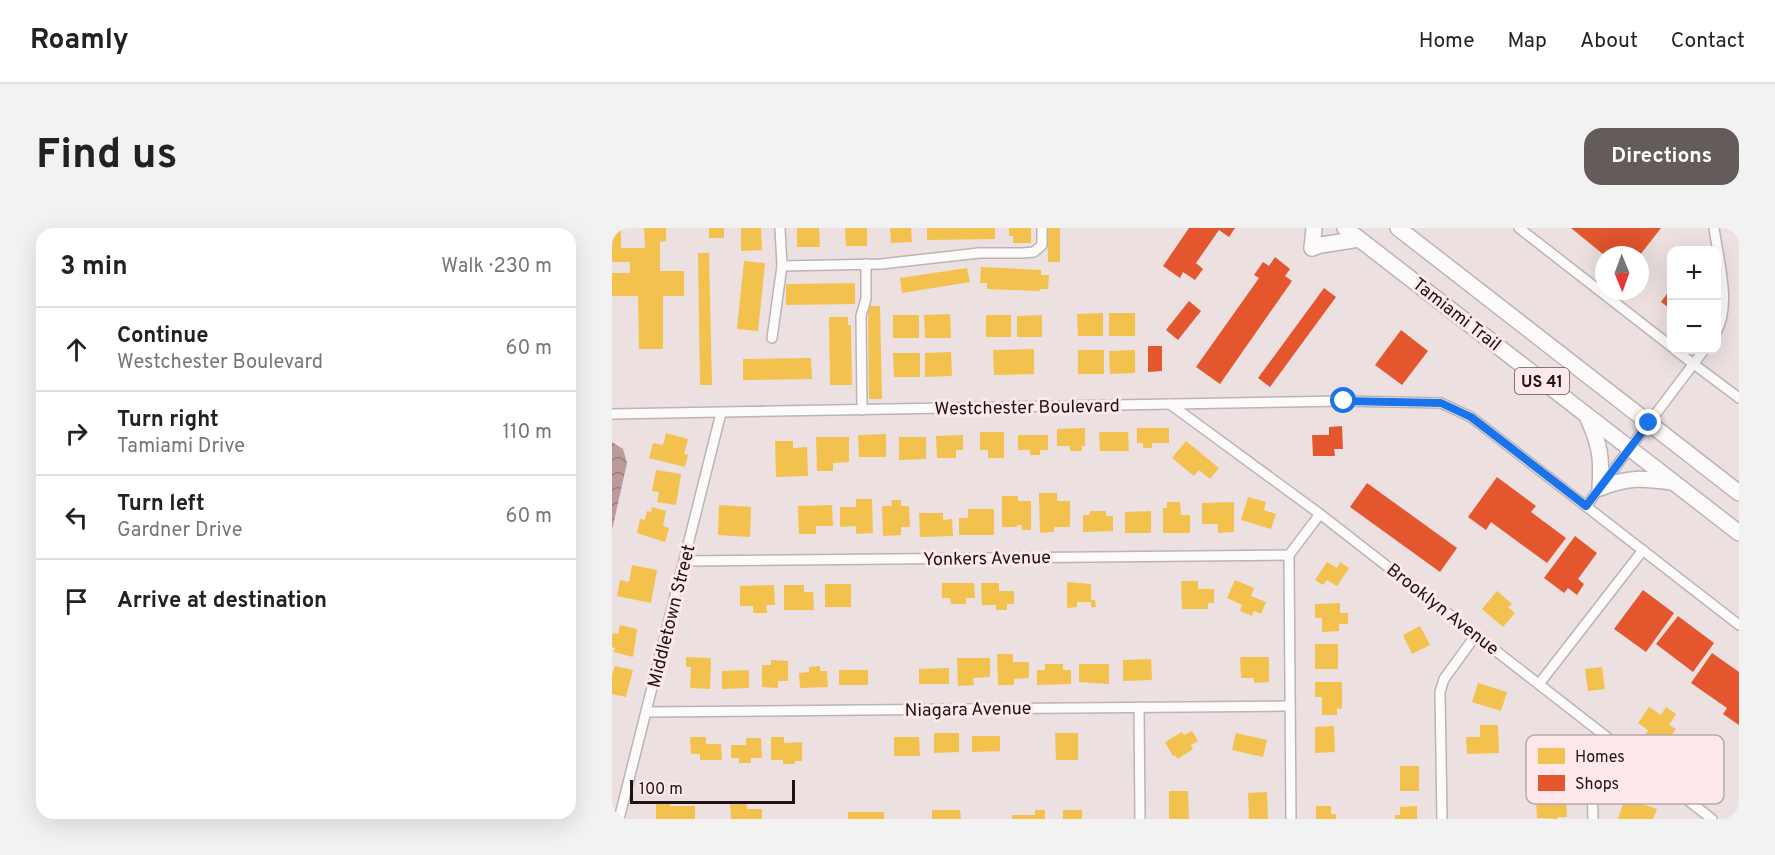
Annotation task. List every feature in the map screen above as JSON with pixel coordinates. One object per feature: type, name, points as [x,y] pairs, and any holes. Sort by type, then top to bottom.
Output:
[{"type":"main road","points":[[1314,228],[1312,248],[1359,239]]},
{"type":"main road","name":"Tamiami Trail","points":[[1345,228],[1739,533]]},
{"type":"main road","name":"Tamiami Trail","points":[[1398,228],[1739,493]]},
{"type":"main road","points":[[1587,415],[1602,462],[1600,488],[1622,480],[1673,482]]},
{"type":"street","points":[[772,338],[782,266],[780,228]]},
{"type":"street","points":[[782,266],[866,264],[979,253],[1022,254],[1034,252],[1042,245],[1042,228]]},
{"type":"street","points":[[1519,228],[1667,343]]},
{"type":"street","points":[[1713,228],[1724,300],[1721,319]]},
{"type":"street","points":[[862,410],[861,316],[866,298],[866,264]]},
{"type":"street","points":[[1680,354],[1739,399]]},
{"type":"street","points":[[1701,354],[1586,506],[1739,625]]},
{"type":"street","name":"Westchester Boulevard","points":[[612,414],[1344,401],[1441,403],[1471,417],[1586,506]]},
{"type":"street","name":"Brooklyn Avenue","points":[[1170,404],[1320,514],[1604,735]]},
{"type":"street","name":"Middletown Street","points":[[619,819],[722,413]]},
{"type":"street","points":[[1291,819],[1288,555],[1320,514]]},
{"type":"street","points":[[1539,684],[1643,550]]},
{"type":"street","name":"Yonkers Avenue","points":[[685,561],[1288,555]]},
{"type":"street","points":[[1442,819],[1440,692],[1444,679],[1476,635]]},
{"type":"street","name":"Niagara Avenue","points":[[646,712],[1290,706]]},
{"type":"street","points":[[1139,707],[1140,819]]},
{"type":"street","points":[[1593,804],[1593,819]]},
{"type":"street","name":"Brooklyn Avenue","points":[[1693,804],[1712,819]]},
{"type":"water","points":[[612,442],[623,449],[627,463],[612,530]]},
{"type":"building: Homes","points":[[612,228],[621,228],[621,248],[645,248],[644,228],[666,228],[666,241],[660,242],[660,271],[684,271],[684,296],[663,296],[663,349],[639,349],[638,296],[612,296],[612,273],[630,273],[630,262],[612,262]]},
{"type":"building: Homes","points":[[709,228],[724,228],[724,238],[709,238]]},
{"type":"building: Homes","points":[[741,228],[761,228],[762,250],[741,251]]},
{"type":"building: Homes","points":[[797,228],[819,228],[820,247],[797,247]]},
{"type":"building: Homes","points":[[845,228],[867,228],[867,246],[846,246]]},
{"type":"building: Homes","points":[[890,228],[911,228],[912,242],[891,243]]},
{"type":"building: Homes","points":[[927,228],[995,228],[995,239],[927,240]]},
{"type":"building: Homes","points":[[1009,228],[1031,228],[1031,243],[1013,243],[1013,236],[1009,236]]},
{"type":"building: Homes","points":[[1047,228],[1060,228],[1060,262],[1048,262]]},
{"type":"building: Homes","points":[[698,253],[709,253],[712,385],[700,385]]},
{"type":"building: Homes","points":[[744,261],[765,263],[758,331],[737,329]]},
{"type":"building: Homes","points":[[981,267],[1041,270],[1041,275],[1049,275],[1048,289],[1040,289],[1040,291],[987,289],[987,283],[980,283]]},
{"type":"building: Homes","points":[[967,268],[970,282],[902,293],[900,278]]},
{"type":"building: Homes","points":[[855,283],[855,304],[786,305],[786,284]]},
{"type":"building: Homes","points":[[868,306],[880,306],[882,399],[869,399]]},
{"type":"building: Homes","points":[[1103,313],[1103,336],[1078,336],[1077,314]]},
{"type":"building: Homes","points":[[1109,313],[1135,313],[1135,336],[1109,336]]},
{"type":"building: Homes","points":[[950,314],[951,338],[925,338],[924,315]]},
{"type":"building: Homes","points":[[893,315],[919,315],[919,338],[893,338]]},
{"type":"building: Homes","points":[[986,315],[1011,315],[1011,337],[986,337]]},
{"type":"building: Homes","points":[[1042,315],[1042,337],[1017,337],[1017,316]]},
{"type":"building: Homes","points":[[829,317],[848,317],[848,325],[851,325],[852,385],[830,385]]},
{"type":"building: Homes","points":[[1034,349],[1034,374],[994,375],[993,350]]},
{"type":"building: Homes","points":[[1078,350],[1104,350],[1104,374],[1078,374]]},
{"type":"building: Homes","points":[[1135,350],[1135,373],[1110,374],[1109,351]]},
{"type":"building: Homes","points":[[951,352],[952,376],[925,377],[925,353]]},
{"type":"building: Homes","points":[[893,353],[920,353],[920,377],[894,377]]},
{"type":"building: Homes","points":[[811,358],[812,379],[743,380],[743,359]]},
{"type":"building: Homes","points":[[1085,428],[1085,446],[1082,446],[1082,451],[1070,451],[1070,446],[1057,446],[1057,429]]},
{"type":"building: Homes","points":[[1137,428],[1169,428],[1169,443],[1152,443],[1152,448],[1143,448],[1143,443],[1137,443]]},
{"type":"building: Homes","points":[[980,432],[1004,432],[1004,458],[988,458],[988,450],[980,450]]},
{"type":"building: Homes","points":[[1099,432],[1128,432],[1129,451],[1100,451]]},
{"type":"building: Homes","points":[[666,433],[688,439],[684,454],[688,455],[685,467],[649,458],[653,443],[663,445]]},
{"type":"building: Homes","points":[[886,434],[886,457],[859,457],[858,435]]},
{"type":"building: Homes","points":[[963,435],[963,450],[956,450],[956,458],[937,458],[936,436]]},
{"type":"building: Homes","points":[[1018,435],[1048,435],[1048,450],[1040,450],[1040,455],[1030,455],[1030,450],[1018,450]]},
{"type":"building: Homes","points":[[816,437],[849,437],[849,462],[833,463],[833,471],[817,471]]},
{"type":"building: Homes","points":[[899,437],[926,437],[926,459],[899,460]]},
{"type":"building: Homes","points":[[775,441],[793,441],[793,448],[807,447],[808,476],[776,477]]},
{"type":"building: Homes","points":[[1186,441],[1219,468],[1210,479],[1199,470],[1194,476],[1172,458]]},
{"type":"building: Homes","points":[[656,470],[681,474],[676,505],[657,502],[659,492],[652,491]]},
{"type":"building: Homes","points":[[1039,493],[1057,493],[1057,501],[1070,501],[1070,527],[1054,527],[1054,532],[1040,533]]},
{"type":"building: Homes","points":[[1002,496],[1018,496],[1018,501],[1031,501],[1031,530],[1022,530],[1022,525],[1002,527]]},
{"type":"building: Homes","points":[[1248,497],[1266,502],[1264,510],[1276,514],[1271,529],[1241,520]]},
{"type":"building: Homes","points":[[856,499],[872,499],[873,533],[856,534],[856,526],[840,527],[840,507],[856,507]]},
{"type":"building: Homes","points":[[891,500],[901,500],[901,506],[909,506],[910,527],[901,527],[901,535],[883,536],[882,506],[892,506]]},
{"type":"building: Homes","points":[[1167,502],[1180,502],[1181,515],[1190,515],[1190,533],[1163,533],[1163,508],[1167,508]]},
{"type":"building: Homes","points":[[1234,502],[1234,532],[1218,533],[1218,524],[1202,524],[1202,503]]},
{"type":"building: Homes","points":[[719,505],[751,507],[750,537],[718,535]]},
{"type":"building: Homes","points":[[832,505],[833,526],[816,526],[816,534],[799,534],[798,506]]},
{"type":"building: Homes","points":[[652,507],[666,511],[663,526],[669,528],[665,542],[637,533],[640,519],[645,520],[647,511],[651,512]]},
{"type":"building: Homes","points":[[968,509],[994,509],[994,535],[959,535],[959,518],[968,518]]},
{"type":"building: Homes","points":[[1090,511],[1106,511],[1106,516],[1113,516],[1113,531],[1083,532],[1083,515],[1090,515]]},
{"type":"building: Homes","points":[[1151,511],[1151,533],[1125,533],[1125,512]]},
{"type":"building: Homes","points":[[919,513],[943,513],[943,520],[952,519],[953,536],[920,537]]},
{"type":"building: Homes","points":[[1327,562],[1337,568],[1340,562],[1349,568],[1337,586],[1327,580],[1323,585],[1315,580]]},
{"type":"building: Homes","points":[[632,565],[657,570],[651,603],[617,596],[620,580],[629,582]]},
{"type":"building: Homes","points":[[1235,580],[1254,588],[1251,596],[1266,602],[1261,614],[1254,611],[1252,616],[1240,611],[1242,605],[1227,598]]},
{"type":"building: Homes","points":[[1181,581],[1198,581],[1198,589],[1214,589],[1214,603],[1208,603],[1208,609],[1182,609]]},
{"type":"building: Homes","points":[[1067,582],[1091,584],[1091,600],[1095,600],[1096,607],[1091,607],[1091,602],[1077,602],[1077,607],[1067,608]]},
{"type":"building: Homes","points":[[942,583],[974,583],[975,598],[966,598],[966,604],[951,604],[950,598],[942,598]]},
{"type":"building: Homes","points":[[981,583],[999,583],[999,591],[1014,591],[1014,604],[1007,604],[1007,610],[996,610],[996,605],[982,605]]},
{"type":"building: Homes","points":[[825,584],[851,584],[851,607],[825,607]]},
{"type":"building: Homes","points":[[774,585],[775,605],[766,605],[767,613],[753,613],[753,606],[740,606],[740,586]]},
{"type":"building: Homes","points":[[784,585],[804,585],[804,592],[813,592],[814,610],[784,610]]},
{"type":"building: Homes","points":[[1497,591],[1512,604],[1508,607],[1515,613],[1503,627],[1482,609]]},
{"type":"building: Homes","points":[[1340,603],[1340,613],[1348,613],[1348,624],[1339,624],[1339,631],[1322,632],[1322,618],[1315,618],[1315,604]]},
{"type":"building: Homes","points":[[620,625],[637,629],[633,657],[614,652],[613,633],[618,634]]},
{"type":"building: Homes","points":[[1420,626],[1430,645],[1412,654],[1403,635]]},
{"type":"building: Homes","points":[[1315,644],[1338,644],[1338,669],[1315,669]]},
{"type":"building: Homes","points":[[997,654],[1013,654],[1013,662],[1029,662],[1029,678],[1014,679],[1014,685],[998,685]]},
{"type":"building: Homes","points":[[686,657],[711,658],[710,689],[690,688],[691,667],[686,667]]},
{"type":"building: Homes","points":[[1240,657],[1269,657],[1269,682],[1254,683],[1254,678],[1241,678]]},
{"type":"building: Homes","points":[[957,658],[990,658],[990,677],[973,678],[974,685],[958,686]]},
{"type":"building: Homes","points":[[1151,659],[1152,680],[1123,681],[1123,660]]},
{"type":"building: Homes","points":[[771,660],[788,661],[788,681],[778,681],[778,688],[762,687],[762,665],[771,665]]},
{"type":"building: Homes","points":[[1045,664],[1063,664],[1063,670],[1071,670],[1071,684],[1037,685],[1037,670],[1045,670]]},
{"type":"building: Homes","points":[[1079,664],[1109,664],[1109,684],[1079,682]]},
{"type":"building: Homes","points":[[615,666],[633,670],[626,697],[612,694],[612,675]]},
{"type":"building: Homes","points":[[820,666],[820,671],[827,671],[828,687],[800,688],[799,673],[809,672],[809,667]]},
{"type":"building: Homes","points":[[1602,667],[1605,689],[1588,691],[1585,669]]},
{"type":"building: Homes","points":[[949,668],[949,684],[919,684],[919,669]]},
{"type":"building: Homes","points":[[749,670],[749,688],[722,689],[722,671]]},
{"type":"building: Homes","points":[[839,670],[868,670],[868,685],[839,685]]},
{"type":"building: Homes","points":[[1315,682],[1342,682],[1342,709],[1337,708],[1337,715],[1322,715],[1322,697],[1315,697]]},
{"type":"building: Homes","points":[[1478,683],[1507,692],[1501,711],[1472,702]]},
{"type":"building: Homes","points":[[1649,707],[1661,715],[1666,707],[1676,714],[1669,725],[1676,729],[1672,735],[1645,735],[1648,730],[1638,723]]},
{"type":"building: Homes","points":[[1480,725],[1498,725],[1499,753],[1467,754],[1466,737],[1480,737]]},
{"type":"building: Homes","points":[[1334,726],[1335,752],[1315,753],[1315,727]]},
{"type":"building: Homes","points":[[1192,731],[1198,741],[1191,745],[1193,749],[1178,759],[1175,755],[1173,756],[1165,742],[1182,732],[1184,735]]},
{"type":"building: Homes","points":[[934,733],[959,733],[959,752],[934,753]]},
{"type":"building: Homes","points":[[1055,733],[1078,733],[1078,760],[1056,760]]},
{"type":"building: Homes","points":[[1236,733],[1267,740],[1263,757],[1232,750]]},
{"type":"building: Homes","points":[[972,736],[1000,736],[1000,751],[972,752]]},
{"type":"building: Homes","points":[[690,737],[706,737],[706,744],[721,744],[722,760],[700,760],[700,754],[691,754]]},
{"type":"building: Homes","points":[[771,737],[784,737],[784,743],[802,742],[802,761],[795,761],[795,764],[783,764],[783,760],[771,760]]},
{"type":"building: Homes","points":[[894,737],[919,737],[920,756],[894,756]]},
{"type":"building: Homes","points":[[746,738],[761,738],[762,758],[751,758],[751,763],[739,763],[739,758],[731,758],[731,745],[746,745]]},
{"type":"building: Homes","points":[[1400,766],[1419,766],[1419,791],[1400,791]]},
{"type":"building: Homes","points":[[1169,791],[1188,791],[1189,819],[1169,819]]},
{"type":"building: Homes","points":[[1267,792],[1268,819],[1249,819],[1248,793]]},
{"type":"building: Homes","points":[[656,801],[670,801],[670,806],[695,806],[695,819],[656,819]]},
{"type":"building: Homes","points":[[730,801],[746,801],[747,809],[762,809],[762,819],[731,819]]},
{"type":"building: Homes","points":[[1536,804],[1566,804],[1567,817],[1537,818]]},
{"type":"building: Homes","points":[[1623,804],[1642,804],[1657,809],[1653,819],[1618,819]]},
{"type":"building: Homes","points":[[1316,806],[1331,806],[1331,814],[1336,814],[1336,819],[1316,819]]},
{"type":"building: Homes","points":[[1417,806],[1417,819],[1395,819],[1395,815],[1400,815],[1400,807]]},
{"type":"building: Homes","points":[[932,810],[960,810],[961,819],[932,819]]},
{"type":"building: Homes","points":[[1035,810],[1045,810],[1045,819],[1012,819],[1012,815],[1035,815]]},
{"type":"building: Homes","points":[[1063,810],[1082,810],[1082,819],[1063,819]]},
{"type":"building: Homes","points":[[848,812],[884,812],[884,819],[848,819]]},
{"type":"building: Shops","points":[[1189,228],[1235,228],[1229,237],[1219,230],[1196,263],[1203,269],[1195,280],[1183,272],[1180,278],[1163,266]]},
{"type":"building: Shops","points":[[1571,228],[1661,228],[1647,246],[1595,248]]},
{"type":"building: Shops","points":[[1275,257],[1290,269],[1285,276],[1292,281],[1220,384],[1196,367],[1259,278],[1254,275],[1263,262],[1269,266]]},
{"type":"building: Shops","points":[[1324,288],[1336,297],[1270,387],[1258,378]]},
{"type":"building: Shops","points":[[1667,294],[1667,306],[1661,302]]},
{"type":"building: Shops","points":[[1189,301],[1201,311],[1178,340],[1166,330]]},
{"type":"building: Shops","points":[[1401,330],[1428,351],[1402,385],[1375,365]]},
{"type":"building: Shops","points":[[1148,346],[1162,346],[1162,371],[1148,372]]},
{"type":"building: Shops","points":[[1342,426],[1343,449],[1334,449],[1335,456],[1313,456],[1312,435],[1329,435],[1329,427]]},
{"type":"building: Shops","points":[[1497,477],[1536,506],[1531,512],[1566,538],[1547,563],[1491,522],[1486,530],[1468,517]]},
{"type":"building: Shops","points":[[1367,483],[1457,548],[1440,572],[1350,507]]},
{"type":"building: Shops","points":[[1575,536],[1597,553],[1578,579],[1584,584],[1577,595],[1568,588],[1564,593],[1544,578]]},
{"type":"building: Shops","points":[[1643,590],[1674,613],[1646,652],[1614,629]]},
{"type":"building: Shops","points":[[1678,616],[1714,643],[1693,672],[1656,644]]},
{"type":"building: Shops","points":[[1712,653],[1739,672],[1739,725],[1723,714],[1727,708],[1691,683]]},
{"type":"route","points":[[1344,401],[1441,403],[1471,417],[1586,506],[1649,423]]}]
